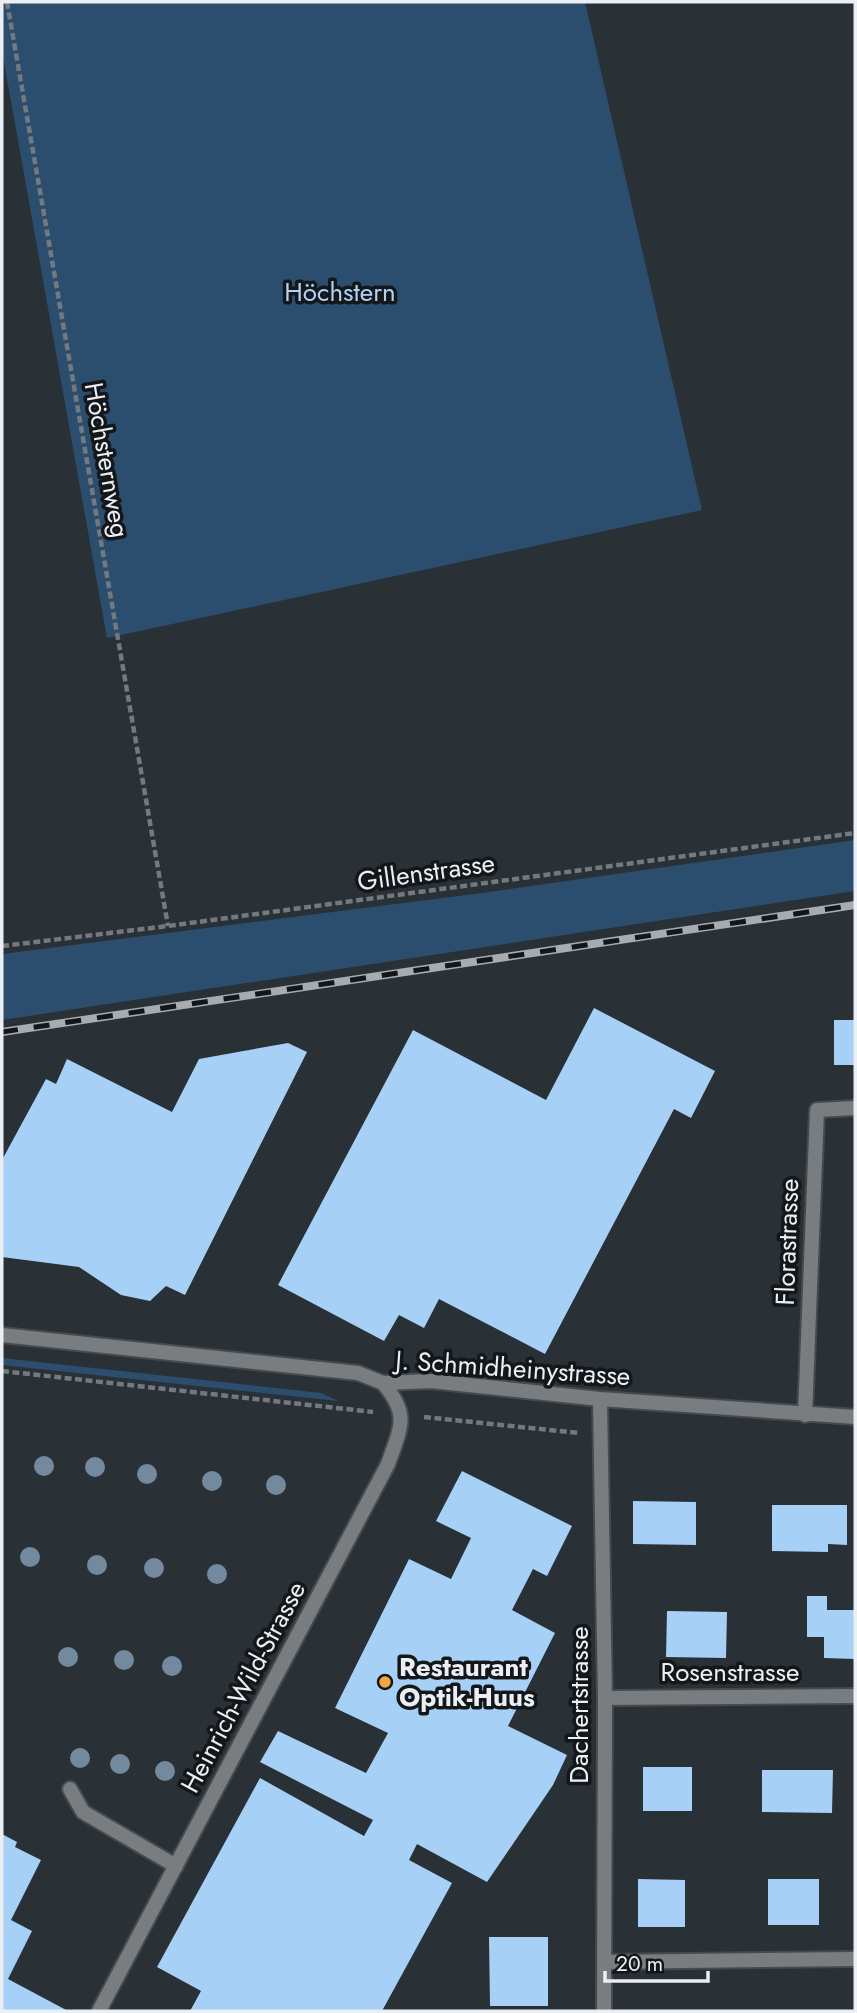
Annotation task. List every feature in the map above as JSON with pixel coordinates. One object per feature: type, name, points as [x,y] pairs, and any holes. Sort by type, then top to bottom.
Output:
[{"type":"street","name":"Florastrasse","points":[[805,1415],[817,1110],[855,1108]]},
{"type":"street","name":"J. Schmidheinystrasse","points":[[2,1335],[358,1373],[383,1383],[431,1381],[600,1399],[855,1417]]},
{"type":"street","name":"Heinrich-Wild-Strasse","points":[[99,2011],[388,1464],[402,1415],[397,1399],[383,1383]]},
{"type":"street","name":"Dachertstrasse","points":[[600,1399],[605,1698],[604,2011]]},
{"type":"street","name":"Rosenstrasse","points":[[605,1698],[855,1696]]},
{"type":"street","points":[[70,1790],[83,1812],[176,1866]]},
{"type":"street","points":[[604,1962],[855,1959]]},
{"type":"path","name":"Höchsternweg","points":[[7,2],[169,926]]},
{"type":"path","name":"Gillenstrasse","points":[[2,946],[169,926],[855,833]]},
{"type":"path","points":[[2,1371],[355,1410]]},
{"type":"path","points":[[440,1419],[600,1435]]},
{"type":"green space","name":"Höchstern","points":[[2,2],[585,2],[702,510],[107,638],[2,51]]},
{"type":"green space","points":[[855,840],[855,891],[2,1020],[2,954],[482,893]]},
{"type":"green space","points":[[2,1358],[321,1393],[338,1401],[2,1365]]},
{"type":"building","points":[[594,1008],[715,1071],[691,1118],[674,1109],[545,1354],[439,1299],[424,1328],[399,1315],[384,1341],[278,1285],[413,1030],[546,1100]]},
{"type":"building","points":[[834,1020],[855,1020],[855,1065],[834,1065]]},
{"type":"building","points":[[288,1043],[307,1052],[185,1295],[166,1286],[150,1301],[121,1295],[79,1267],[2,1257],[2,1160],[46,1079],[56,1084],[67,1059],[172,1112],[199,1059]]},
{"type":"building","points":[[462,1471],[572,1526],[547,1576],[533,1569],[512,1610],[555,1633],[508,1726],[567,1755],[553,1785],[487,1882],[417,1844],[409,1860],[452,1883],[382,2011],[190,2011],[201,1991],[157,1967],[260,1778],[364,1836],[373,1820],[260,1762],[278,1731],[366,1773],[388,1733],[335,1708],[409,1559],[451,1579],[471,1538],[436,1521]]},
{"type":"building","points":[[633,1501],[696,1502],[696,1545],[633,1544]]},
{"type":"building","points":[[772,1505],[847,1505],[847,1545],[828,1544],[828,1552],[772,1551]]},
{"type":"building","points":[[807,1596],[827,1596],[827,1610],[855,1610],[855,1659],[824,1658],[824,1637],[807,1637]]},
{"type":"building","points":[[667,1611],[727,1612],[726,1658],[666,1657]]},
{"type":"building","points":[[643,1767],[692,1767],[692,1811],[643,1811]]},
{"type":"building","points":[[762,1770],[833,1770],[832,1813],[762,1812]]},
{"type":"building","points":[[2,1834],[17,1842],[15,1847],[41,1860],[11,1920],[32,1931],[8,1979],[68,2011],[2,2011]]},
{"type":"building","points":[[638,1879],[685,1880],[685,1927],[638,1927]]},
{"type":"building","points":[[768,1879],[819,1879],[819,1925],[768,1925]]},
{"type":"building","points":[[489,1937],[548,1937],[548,2006],[490,2006]]},
{"type":"railway","points":[[2,1032],[855,905]]},
{"type":"place","name":"Restaurant Optik-Huus","points":[[385,1682]]}]
